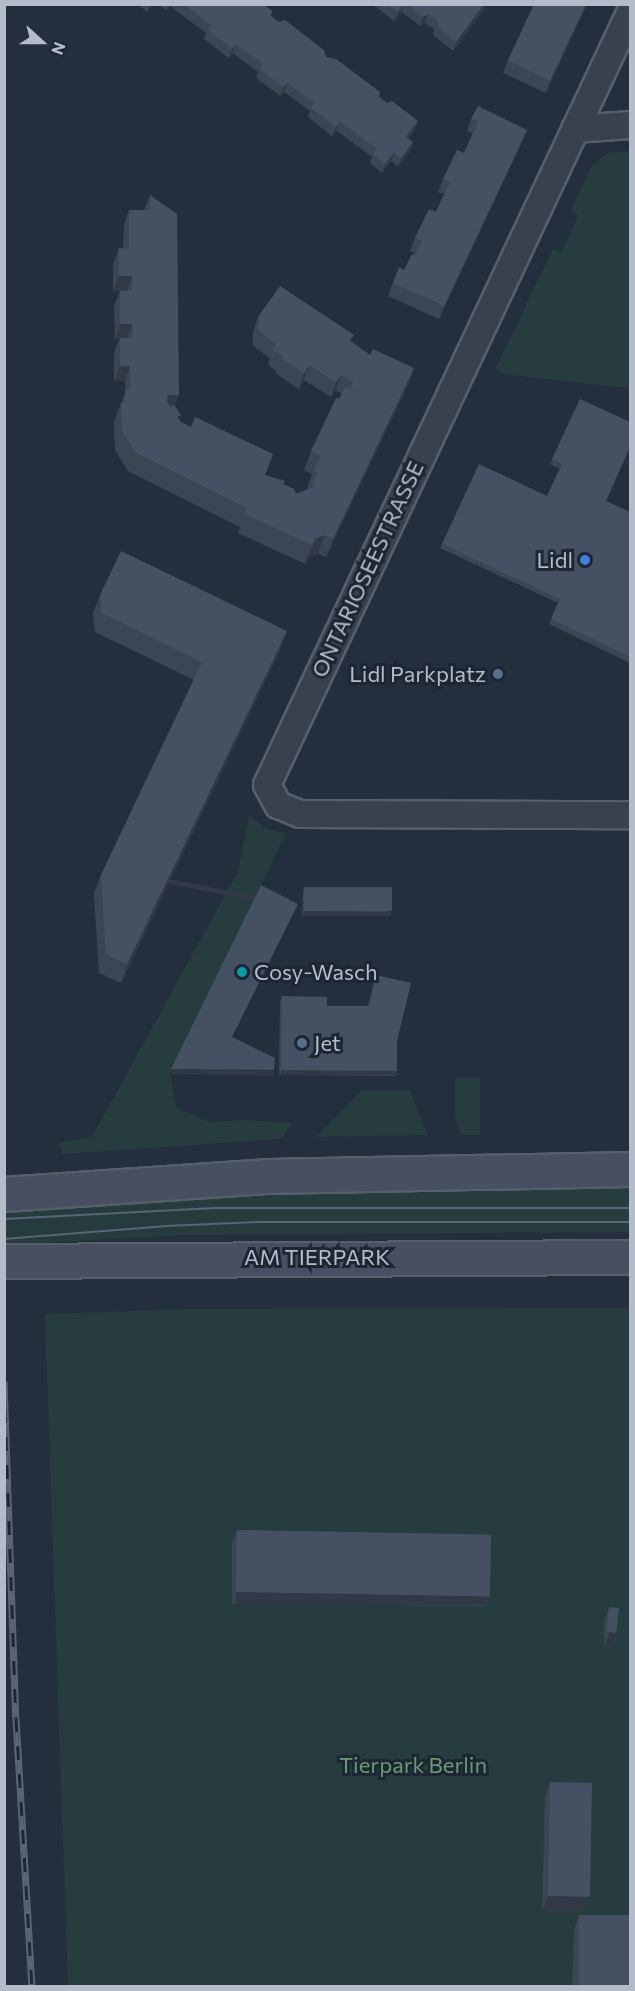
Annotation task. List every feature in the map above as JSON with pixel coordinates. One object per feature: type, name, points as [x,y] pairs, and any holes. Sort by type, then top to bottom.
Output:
[{"type":"main road","points":[[4,1194],[269,1176],[630,1169]]},
{"type":"main road","name":"AM TIERPARK","points":[[4,1261],[630,1257]]},
{"type":"street","name":"ONTARIOSEESTRASSE","points":[[630,13],[267,785],[278,805],[300,814],[630,815]]},
{"type":"street","points":[[575,129],[630,125]]},
{"type":"green space","points":[[630,151],[630,388],[507,375],[495,369],[553,249],[561,253],[578,215],[571,210],[590,168],[608,153]]},
{"type":"green space","points":[[249,816],[267,829],[286,833],[170,1074],[176,1107],[208,1122],[245,1120],[292,1123],[280,1139],[63,1154],[58,1143],[92,1137],[238,872]]},
{"type":"green space","points":[[455,1078],[480,1078],[480,1135],[461,1135],[455,1117]]},
{"type":"green space","points":[[362,1090],[410,1091],[428,1135],[316,1137]]},
{"type":"green space","points":[[630,1183],[630,1232],[185,1235],[5,1245],[4,1211],[276,1189]]},
{"type":"green space","name":"Tierpark Berlin","points":[[630,1308],[630,1986],[68,1986],[45,1314],[193,1309]]},
{"type":"building","points":[[183,4],[263,4],[272,11],[271,16],[278,22],[285,20],[324,50],[326,57],[336,59],[380,92],[379,97],[387,103],[392,101],[418,121],[406,137],[413,142],[401,158],[394,152],[385,164],[373,154],[377,149],[339,121],[336,127],[311,108],[315,103],[287,83],[284,87],[259,69],[263,64],[236,44],[232,49],[208,30],[211,25]]},
{"type":"building","points":[[387,4],[404,4],[398,12]]},
{"type":"building","points":[[407,4],[484,4],[456,42],[437,26],[437,20],[428,14],[423,17]]},
{"type":"building","points":[[534,4],[586,4],[550,81],[508,60]]},
{"type":"building","points":[[478,106],[527,130],[444,306],[393,283],[399,267],[404,270],[422,241],[415,238],[429,209],[436,212],[450,182],[443,179],[457,150],[464,153],[478,122],[471,119]]},
{"type":"building","points":[[150,195],[177,214],[179,395],[168,395],[168,390],[130,390],[130,366],[120,366],[120,338],[133,338],[132,324],[120,324],[120,291],[132,290],[132,276],[119,276],[119,248],[129,249],[129,210],[150,210]]},
{"type":"building","points":[[280,286],[354,335],[350,341],[370,355],[373,349],[414,368],[393,413],[394,410],[350,389],[353,382],[341,375],[336,382],[309,365],[304,373],[273,350],[276,344],[259,331],[258,317]]},
{"type":"building","points":[[345,387],[394,410],[333,539],[325,535],[316,538],[312,545],[245,514],[247,508],[135,452],[122,431],[121,403],[125,402],[126,390],[168,390],[167,402],[171,407],[174,405],[181,415],[177,417],[181,422],[191,427],[195,417],[273,454],[265,475],[285,481],[283,484],[294,489],[296,494],[314,487],[313,483],[318,472],[314,470],[321,456],[311,451],[336,398],[339,399]]},
{"type":"building","points":[[580,399],[630,422],[630,447],[606,501],[630,512],[630,657],[551,619],[560,599],[442,544],[479,464],[547,496],[562,464],[552,459]]},
{"type":"building","points":[[121,551],[287,631],[127,964],[106,954],[101,875],[202,662],[102,613],[100,595]]},
{"type":"building","name":"Cosy-Wasch","points":[[261,885],[298,904],[232,1037],[275,1058],[274,1070],[171,1069]]},
{"type":"building","name":"Cosy-Wasch","points":[[304,887],[392,887],[392,911],[304,911]]},
{"type":"building","points":[[376,975],[411,983],[397,1041],[397,1071],[281,1070],[282,996],[327,997],[327,1006],[369,1006]]},
{"type":"building","points":[[237,1530],[491,1534],[490,1596],[236,1592]]},
{"type":"building","points":[[609,1607],[619,1608],[616,1633],[606,1632]]},
{"type":"building","points":[[550,1782],[592,1783],[590,1897],[548,1896]]},
{"type":"building","points":[[579,1915],[630,1915],[630,1986],[579,1986]]},
{"type":"tram line","points":[[4,1219],[215,1208],[630,1208]]},
{"type":"tram line","points":[[4,1239],[166,1226],[257,1222],[630,1222]]},
{"type":"railway","points":[[4,1381],[16,1718],[32,1986]]},
{"type":"place","name":"Lidl","points":[[585,560]]},
{"type":"place","name":"Lidl Parkplatz","points":[[498,674]]},
{"type":"place","name":"Cosy-Wasch","points":[[242,972]]},
{"type":"place","name":"Jet","points":[[302,1043]]}]
